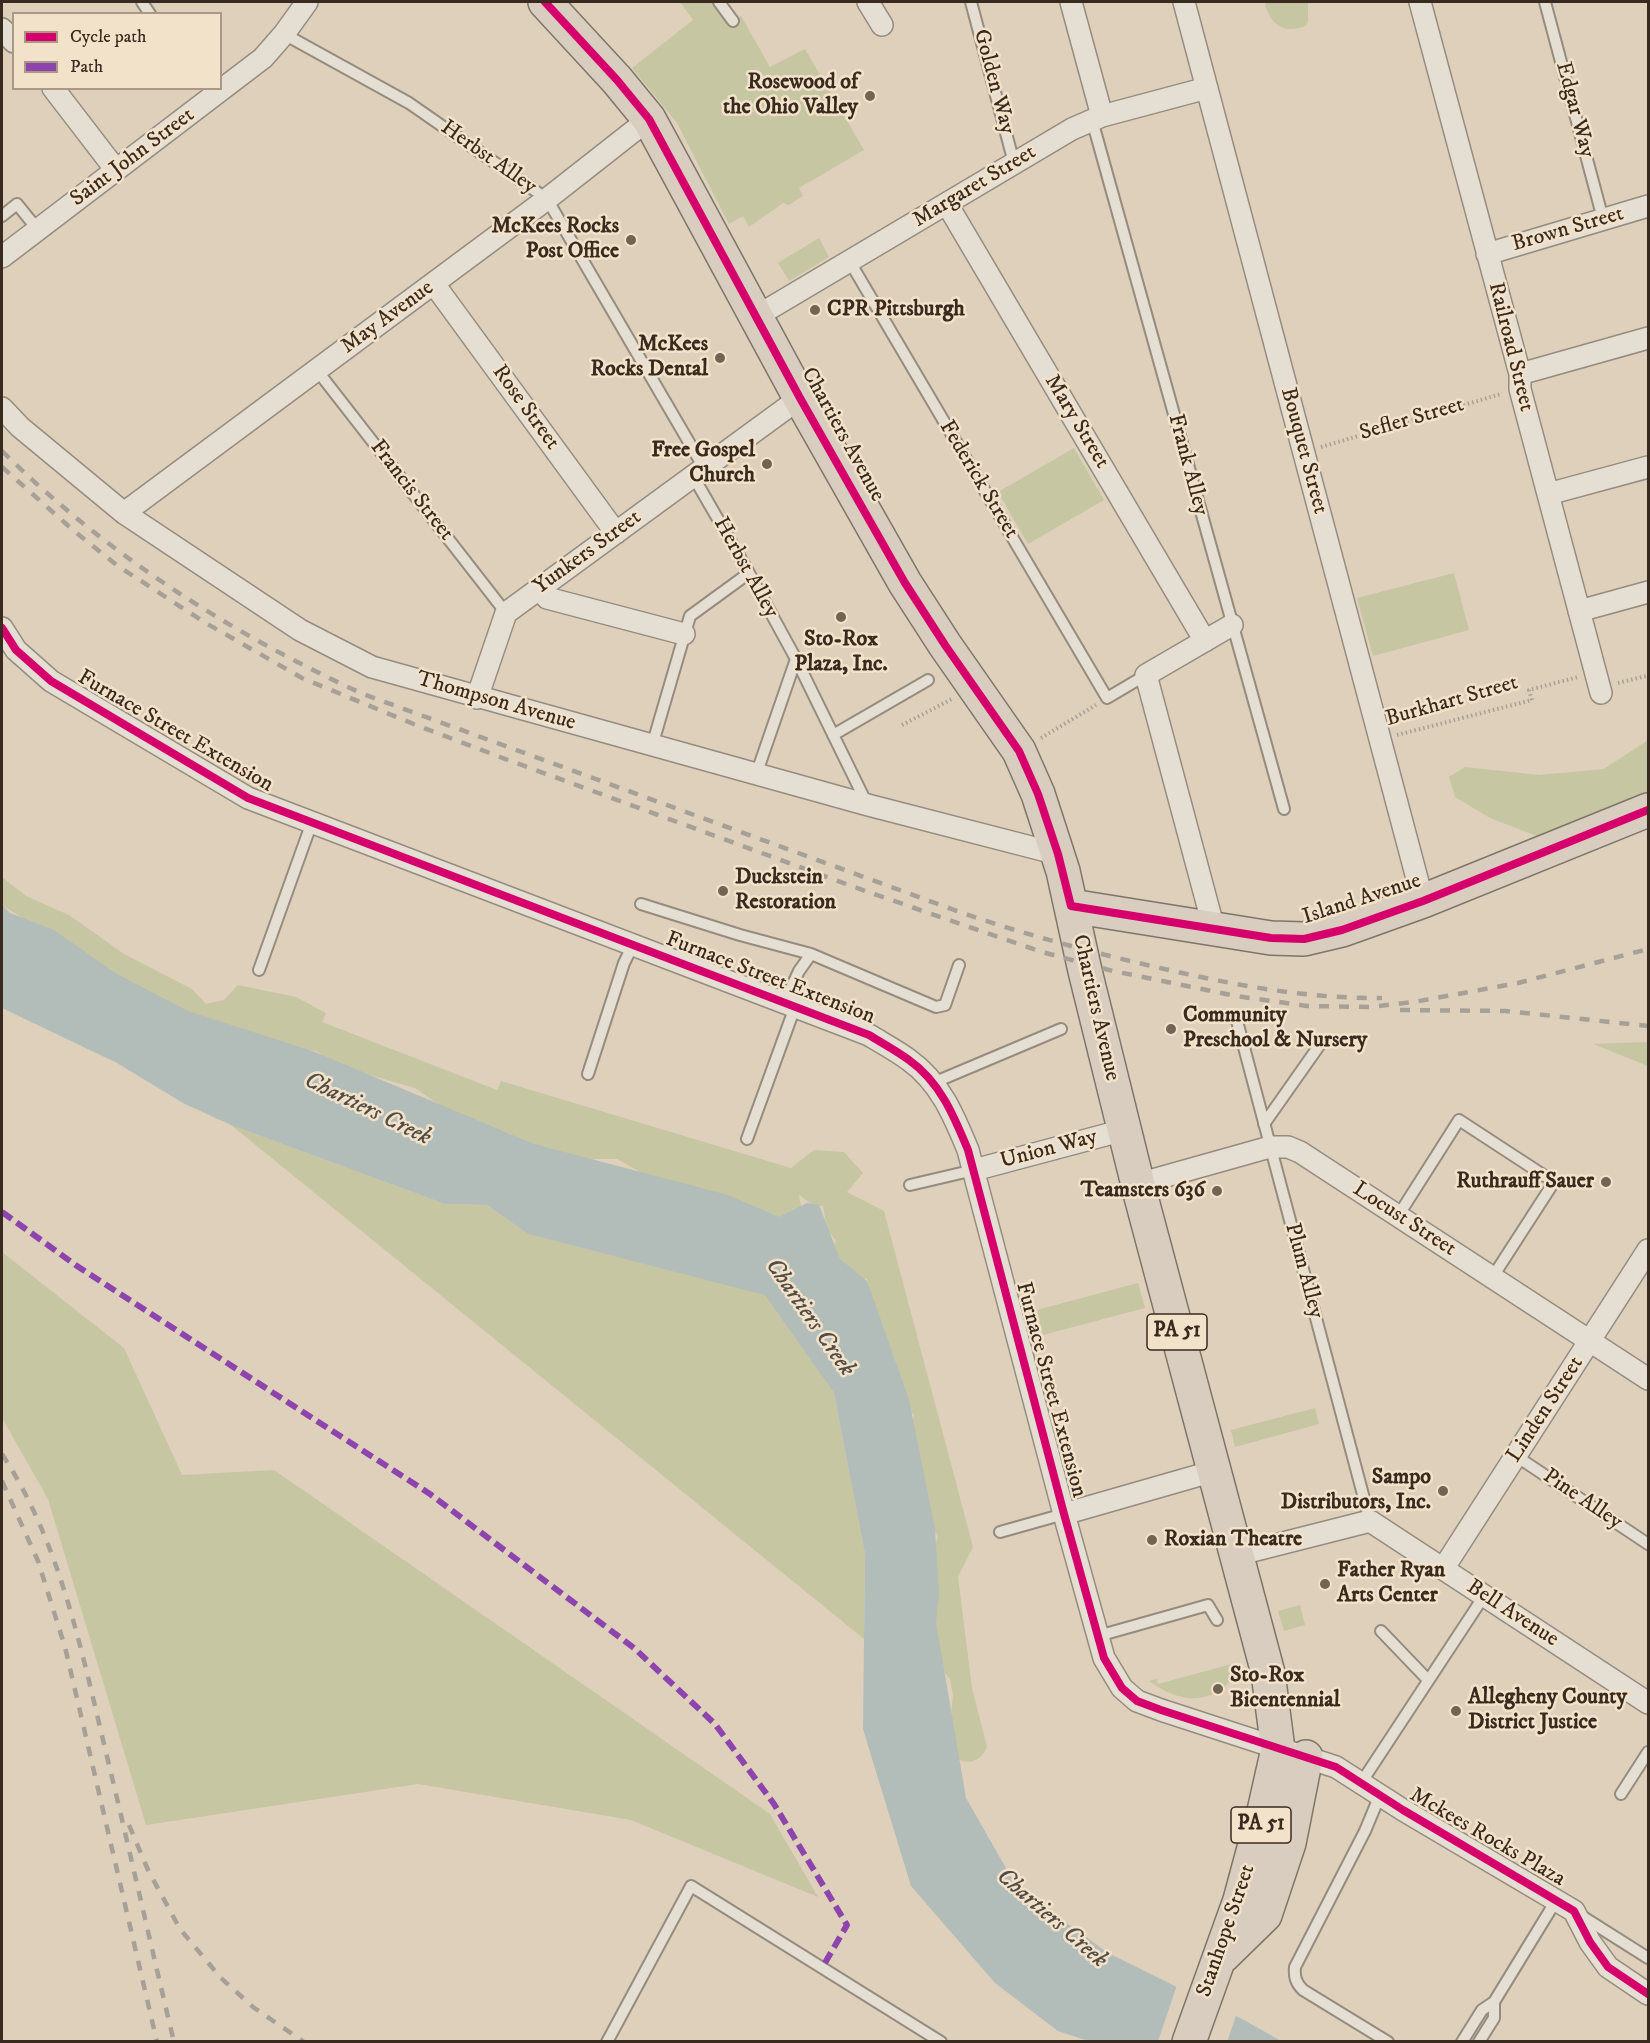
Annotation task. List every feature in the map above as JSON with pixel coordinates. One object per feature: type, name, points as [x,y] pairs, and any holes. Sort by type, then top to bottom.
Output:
[{"type":"main road","name":"Chartiers Avenue","points":[[551,3],[649,119],[800,398],[905,583],[1019,751],[1038,794],[1058,854],[1138,1184],[1236,1555],[1292,1753]]},
{"type":"main road","name":"Island Avenue","points":[[1071,906],[1271,938],[1304,939],[1342,930],[1423,901],[1648,810]]},
{"type":"main road","name":"Stanhope Street","points":[[1189,2042],[1227,1948],[1252,1856],[1292,1753]]},
{"type":"street","name":"Saint John Street","points":[[222,85],[263,58],[307,2]]},
{"type":"street","points":[[868,2],[882,25]]},
{"type":"street","points":[[1071,2],[1097,118]]},
{"type":"street","name":"Bouquet Street","points":[[1184,2],[1423,901]]},
{"type":"street","name":"Railroad Street","points":[[1420,2],[1598,685]]},
{"type":"street","name":"Margaret Street","points":[[757,316],[1062,135],[1097,118],[1207,88]]},
{"type":"street","points":[[55,90],[116,170]]},
{"type":"street","name":"Saint John Street","points":[[2,257],[116,170],[208,94]]},
{"type":"street","name":"May Avenue","points":[[124,513],[547,200],[649,119]]},
{"type":"street","name":"Mary Street","points":[[947,204],[1205,641]]},
{"type":"street","name":"Brown Street","points":[[1487,254],[1648,206]]},
{"type":"street","name":"Rose Street","points":[[434,284],[615,533]]},
{"type":"street","points":[[1520,382],[1648,338]]},
{"type":"street","name":"Yunkers Street","points":[[506,613],[800,398]]},
{"type":"street","name":"Thompson Avenue","points":[[2,408],[20,427],[124,513],[300,630],[372,667],[868,806],[1058,854]]},
{"type":"street","points":[[1548,494],[1648,467]]},
{"type":"street","points":[[540,588],[547,598],[684,634]]},
{"type":"street","points":[[1579,611],[1648,592]]},
{"type":"street","points":[[477,698],[506,613]]},
{"type":"street","points":[[1214,929],[1146,675],[1232,625]]},
{"type":"street","name":"Furnace Street Extension","points":[[2,628],[16,650],[51,681],[248,798],[869,1035],[910,1060],[933,1083],[946,1101],[958,1125],[974,1170],[1104,1658],[1116,1680],[1134,1699],[1292,1753]]},
{"type":"street","name":"Union Way","points":[[974,1170],[1124,1130]]},
{"type":"street","name":"Locust Street","points":[[1138,1184],[1270,1148],[1288,1147],[1300,1152],[1648,1379]]},
{"type":"street","name":"Linden Street","points":[[1443,1569],[1648,1250]]},
{"type":"street","points":[[1064,1514],[1214,1471]]},
{"type":"street","points":[[1236,1555],[1370,1521]]},
{"type":"street","name":"Bell Avenue","points":[[1370,1521],[1648,1703]]},
{"type":"street","name":"Mckees Rocks Plaza","points":[[1292,1753],[1336,1767],[1565,1905],[1608,1967],[1648,1994]]},
{"type":"lane","points":[[719,2],[733,21]]},
{"type":"lane","name":"Golden Way","points":[[971,2],[1014,163]]},
{"type":"lane","name":"Edgar Way","points":[[1545,2],[1603,219]]},
{"type":"lane","name":"Herbst Alley","points":[[284,34],[409,103],[547,200],[698,472],[796,659],[868,806]]},
{"type":"lane","name":"Frank Alley","points":[[1097,118],[1232,625],[1284,809]]},
{"type":"lane","points":[[2,216],[17,204],[38,230]]},
{"type":"lane","name":"Federick Street","points":[[850,262],[1107,698]]},
{"type":"lane","name":"Francis Street","points":[[316,369],[506,613]]},
{"type":"lane","points":[[652,746],[690,616],[749,573]]},
{"type":"lane","points":[[756,775],[796,659]]},
{"type":"lane","points":[[1107,698],[1146,675]]},
{"type":"lane","points":[[833,735],[928,680]]},
{"type":"lane","points":[[259,970],[312,822]]},
{"type":"lane","points":[[641,904],[811,954],[936,1007],[945,1005],[959,965]]},
{"type":"lane","points":[[588,1074],[624,963],[633,945]]},
{"type":"lane","points":[[747,1139],[799,970],[811,954]]},
{"type":"lane","name":"Plum Alley","points":[[1237,1021],[1370,1521]]},
{"type":"lane","points":[[933,1083],[1060,1029]]},
{"type":"lane","points":[[1264,1124],[1321,1043]]},
{"type":"lane","points":[[1398,1216],[1459,1120],[1554,1182],[1492,1278]]},
{"type":"lane","points":[[910,1185],[974,1170]]},
{"type":"lane","name":"Pine Alley","points":[[1516,1456],[1648,1544]]},
{"type":"lane","points":[[1000,1532],[1064,1514]]},
{"type":"lane","points":[[1361,1783],[1484,1596]]},
{"type":"lane","points":[[1098,1636],[1208,1605],[1217,1620]]},
{"type":"lane","points":[[1381,1631],[1428,1680]]},
{"type":"lane","points":[[1621,1794],[1648,1752]]},
{"type":"lane","points":[[1380,1795],[1365,1831],[1330,1896],[1294,1973],[1303,1990],[1388,2042]]},
{"type":"lane","points":[[607,2042],[691,1886],[941,2042]]},
{"type":"lane","points":[[1462,2042],[1482,2010],[1494,2002],[1565,1905],[1648,1958]]},
{"type":"lane","points":[[1479,2042],[1494,2018],[1494,2002]]},
{"type":"path","points":[[902,724],[957,697]]},
{"type":"path","points":[[1019,751],[1107,698]]},
{"type":"green space","points":[[680,2],[717,2],[733,23],[741,16],[770,67],[805,49],[864,150],[799,188],[803,196],[789,205],[783,203],[749,227],[743,216],[729,224],[677,123],[632,68],[693,20]]},
{"type":"green space","points":[[1266,2],[1308,2],[1306,26],[1291,29],[1275,23],[1265,5]]},
{"type":"green space","points":[[819,238],[829,257],[789,281],[778,263]]},
{"type":"green space","points":[[1074,448],[1104,500],[1028,544],[998,492]]},
{"type":"green space","points":[[1454,573],[1469,630],[1373,656],[1357,598]]},
{"type":"green space","points":[[1648,740],[1648,799],[1545,839],[1490,818],[1455,797],[1449,777],[1465,767],[1539,775],[1604,769]]},
{"type":"green space","points":[[2,877],[26,896],[69,915],[124,954],[192,989],[206,1004],[224,1000],[238,985],[296,997],[326,1013],[322,1022],[497,1090],[501,1081],[791,1168],[814,1150],[844,1152],[863,1173],[847,1192],[884,1211],[973,1547],[958,1577],[972,1688],[987,1747],[981,1756],[969,1762],[954,1757],[951,1715],[953,1696],[950,1679],[944,1672],[936,1643],[939,1637],[934,1630],[932,1620],[938,1608],[937,1601],[930,1590],[933,1551],[938,1537],[930,1522],[908,1439],[914,1415],[907,1407],[894,1374],[895,1359],[886,1352],[879,1331],[884,1327],[875,1317],[867,1279],[853,1277],[833,1252],[836,1241],[827,1229],[823,1206],[814,1206],[799,1195],[803,1217],[799,1224],[660,1183],[617,1159],[550,1159],[511,1134],[448,1111],[415,1088],[342,1067],[316,1051],[293,1049],[150,1000],[2,905]]},
{"type":"green space","points":[[1648,1042],[1648,1066],[1593,1044]]},
{"type":"green space","points":[[231,1125],[445,1204],[487,1205],[528,1234],[765,1294],[834,1393],[865,1554],[864,1639]]},
{"type":"green space","points":[[2,1252],[124,1348],[182,1475],[274,1470],[770,1814],[818,1897],[631,1820],[418,1784],[146,1825],[48,1499],[2,1418]]},
{"type":"green space","points":[[1138,1283],[1145,1308],[1043,1335],[1037,1310]]},
{"type":"green space","points":[[1315,1408],[1319,1424],[1235,1447],[1231,1430]]},
{"type":"green space","points":[[1300,1605],[1305,1625],[1284,1631],[1278,1611]]},
{"type":"green space","points":[[1235,1663],[1234,1672],[1226,1686],[1205,1697],[1177,1696],[1149,1681],[1157,1679],[1158,1684]]},
{"type":"water","name":"Chartiers Creek","points":[[2,905],[10,913],[54,930],[115,973],[188,1011],[315,1052],[534,1144],[728,1195],[779,1217],[807,1203],[819,1205],[840,1259],[867,1281],[909,1400],[935,1529],[939,1593],[936,1622],[966,1798],[1011,1877],[1057,1916],[1108,1953],[1244,2020],[1281,2041],[1089,2041],[1058,2031],[995,1983],[911,1886],[863,1729],[865,1554],[834,1393],[765,1295],[528,1234],[487,1205],[445,1204],[231,1125],[183,1103],[117,1063],[2,1008]]},
{"type":"pier","points":[[1177,1985],[1237,2013],[1227,2042],[1158,2041]]},
{"type":"railway","points":[[2,451],[84,524],[172,588],[265,645],[363,694],[946,907],[1021,932],[1122,959],[1234,984],[1323,996],[1382,998]]},
{"type":"railway","points":[[2,467],[73,530],[118,566],[204,622],[302,678],[500,757],[868,892],[1042,952],[1113,971],[1236,996],[1307,1006],[1370,1007],[1414,1002],[1518,983],[1648,949]]},
{"type":"railway","points":[[1400,1010],[1506,1011],[1648,1026]]},
{"type":"railway","points":[[2,1454],[39,1522],[76,1631],[174,2042]]},
{"type":"railway","points":[[2,1481],[38,1561],[65,1647],[157,2042]]},
{"type":"railway","points":[[129,1825],[148,1870],[180,1929],[221,1978],[253,2007],[304,2042]]},
{"type":"marked path","points":[[2,1212],[77,1266],[430,1494],[634,1648],[715,1724],[774,1804],[847,1925],[822,1968]]},
{"type":"cycle path","points":[[545,2],[617,80],[649,119],[800,398],[905,583],[1019,751],[1038,794],[1058,854],[1071,906],[1271,938],[1304,939],[1342,930],[1423,901],[1648,810]]},
{"type":"cycle path","points":[[2,628],[16,650],[51,681],[248,798],[869,1035],[900,1053],[920,1069],[945,1100],[968,1150],[1104,1658],[1122,1688],[1137,1701],[1161,1710],[1336,1767],[1403,1810],[1574,1911],[1590,1942],[1608,1967],[1648,1994]]},
{"type":"place","name":"Rosewood of the Ohio Valley","points":[[870,96]]},
{"type":"place","name":"McKees Rocks Post Office","points":[[631,240]]},
{"type":"place","name":"CPR Pittsburgh","points":[[815,310]]},
{"type":"place","name":"McKees Rocks Dental","points":[[720,358]]},
{"type":"place","name":"Free Gospel Church","points":[[767,464]]},
{"type":"place","name":"Sto-Rox Plaza, Inc.","points":[[841,617]]},
{"type":"place","name":"Duckstein Restoration","points":[[723,891]]},
{"type":"place","name":"Community Preschool & Nursery","points":[[1171,1029]]},
{"type":"place","name":"Ruthrauff Sauer","points":[[1606,1182]]},
{"type":"place","name":"Teamsters 636","points":[[1217,1191]]},
{"type":"place","name":"Sampo Distributors, Inc.","points":[[1443,1491]]},
{"type":"place","name":"Roxian Theatre","points":[[1152,1540]]},
{"type":"place","name":"Father Ryan Arts Center","points":[[1325,1584]]},
{"type":"place","name":"Sto-Rox Bicentennial","points":[[1218,1689]]},
{"type":"place","name":"Allegheny County District Justice","points":[[1456,1711]]}]
